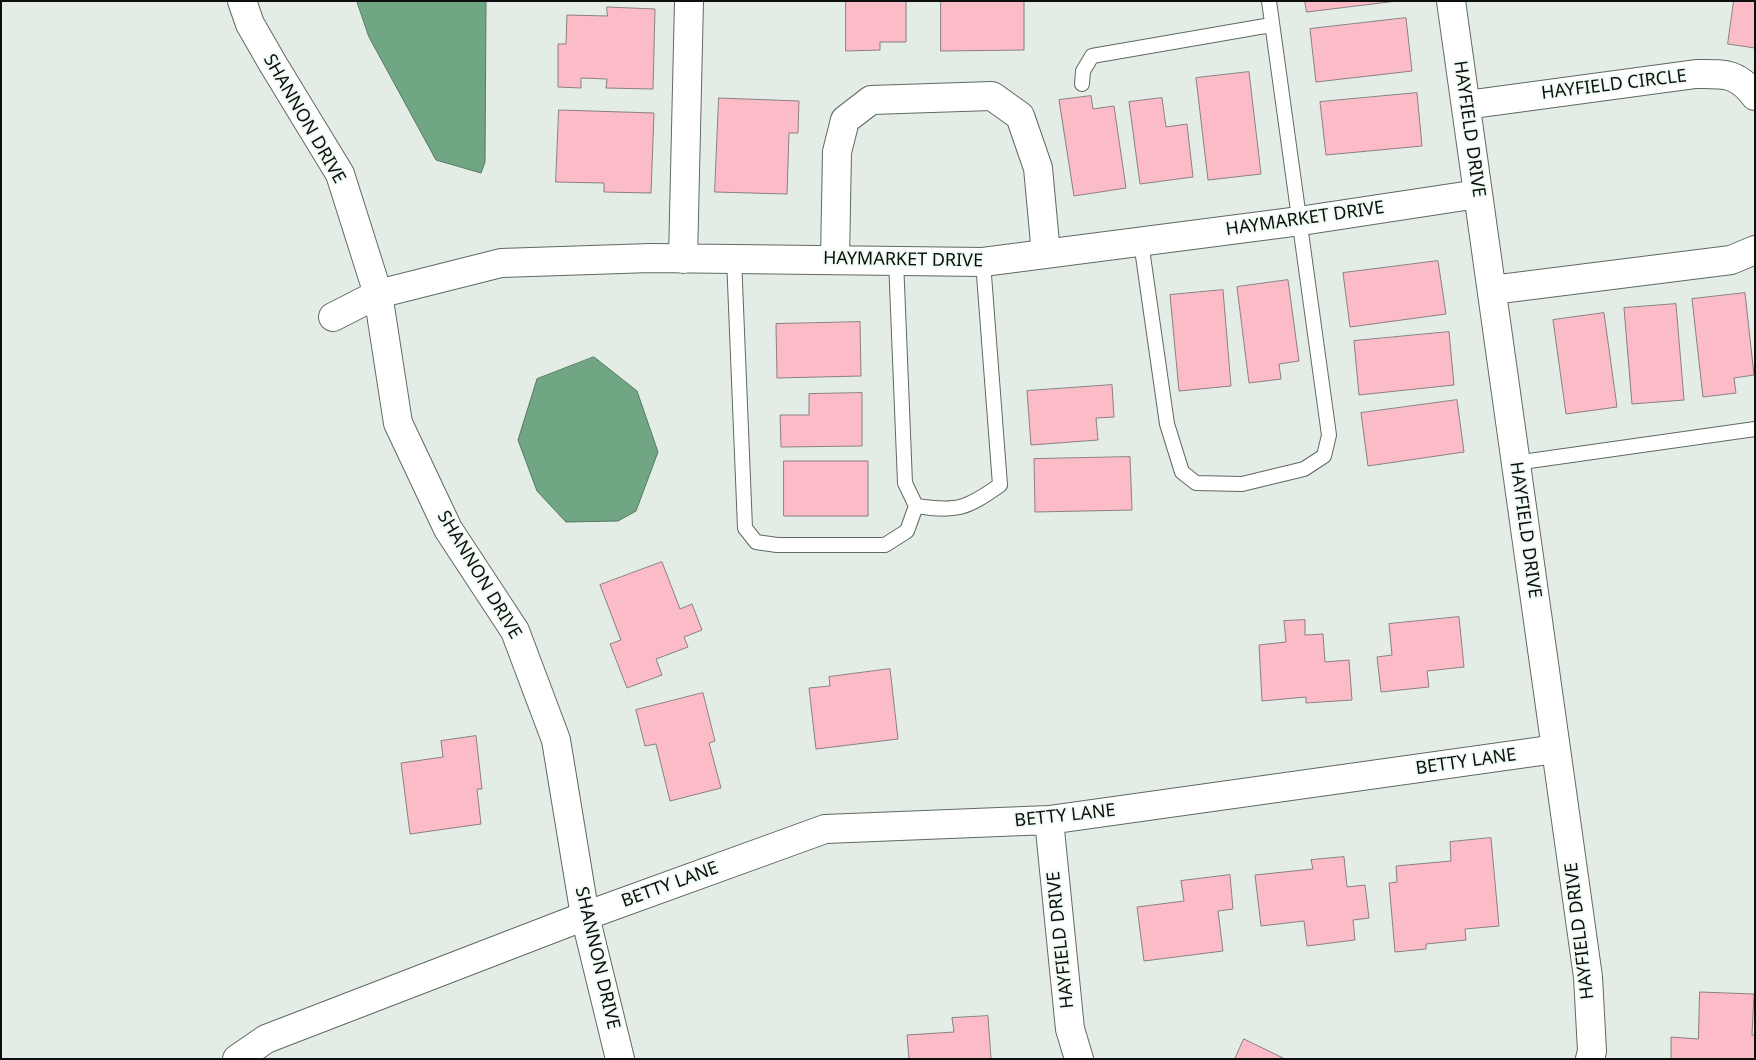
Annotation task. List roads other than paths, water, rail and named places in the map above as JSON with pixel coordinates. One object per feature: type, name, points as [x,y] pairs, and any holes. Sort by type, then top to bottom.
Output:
[{"type":"street","name":"SHANNON DRIVE","points":[[242,1],[250,24],[268,56],[340,174],[378,294],[398,423],[448,529],[516,631],[556,740],[585,916],[620,1059]]},
{"type":"street","points":[[683,258],[689,1]]},
{"type":"street","name":"HAYFIELD DRIVE","points":[[1451,1],[1588,977],[1592,1051],[1590,1059]]},
{"type":"street","name":"HAYFIELD CIRCLE","points":[[1466,105],[1696,74],[1724,74],[1745,83],[1755,96]]},
{"type":"street","points":[[835,259],[837,152],[845,120],[871,100],[992,96],[1020,116],[1038,168],[1046,254]]},
{"type":"street","name":"HAYMARKET DRIVE","points":[[333,317],[378,294],[501,263],[683,258],[983,262],[1300,221],[1478,194]]},
{"type":"street","points":[[1492,290],[1732,260],[1755,250]]},
{"type":"street","name":"BETTY LANE","points":[[237,1059],[266,1039],[585,916],[825,829],[1049,820],[1556,749]]},
{"type":"street","name":"HAYFIELD DRIVE","points":[[1049,820],[1070,1029],[1079,1059]]},
{"type":"lane","points":[[1141,242],[1167,424],[1182,472],[1196,483],[1242,484],[1304,469],[1324,456],[1329,435],[1269,1]]},
{"type":"lane","points":[[1082,84],[1083,71],[1092,56],[1271,25]]},
{"type":"lane","points":[[734,258],[745,528],[756,542],[777,546],[885,545],[907,531],[916,506],[905,483],[896,260]]},
{"type":"lane","points":[[916,506],[942,510],[972,505],[1000,485],[983,262]]},
{"type":"lane","points":[[1516,463],[1755,429]]}]
